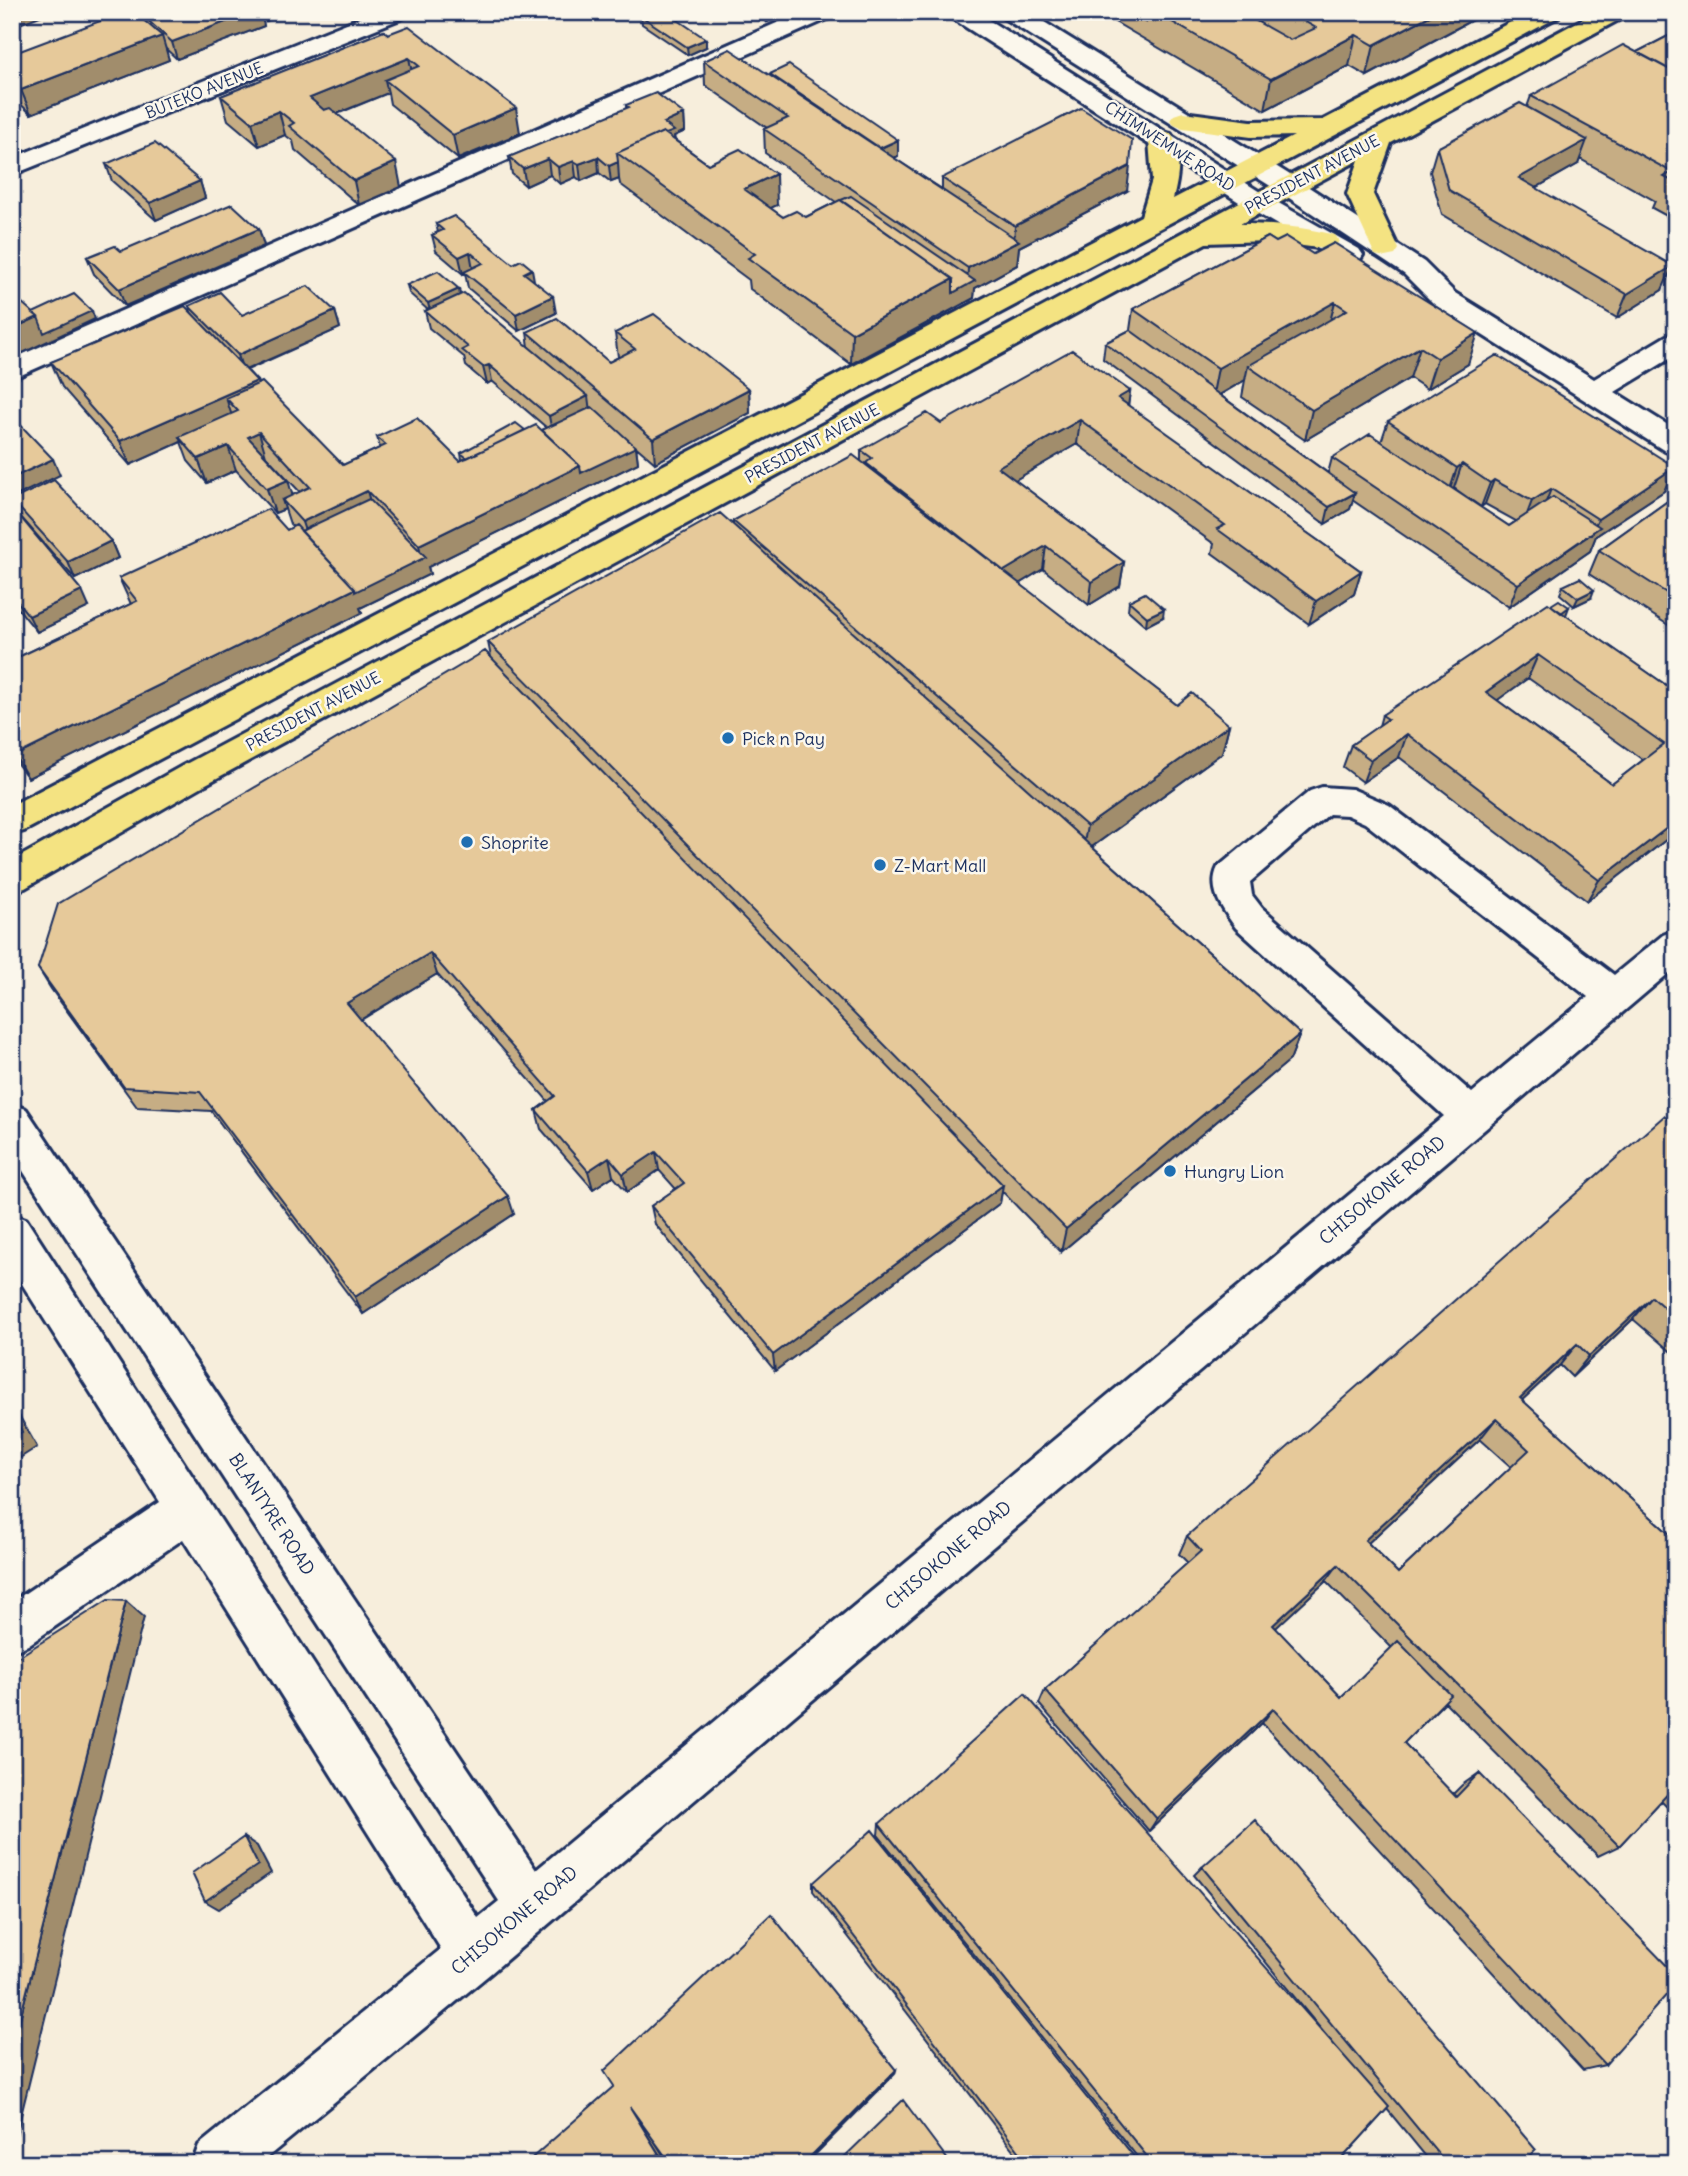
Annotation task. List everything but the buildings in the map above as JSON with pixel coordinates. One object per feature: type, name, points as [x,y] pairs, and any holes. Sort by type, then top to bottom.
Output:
[{"type":"main road","name":"PRESIDENT AVENUE","points":[[12,821],[1549,12]]},
{"type":"main road","name":"PRESIDENT AVENUE","points":[[22,872],[194,775],[1615,12]]},
{"type":"main road","points":[[1183,120],[1251,129],[1330,126]]},
{"type":"main road","points":[[1380,138],[1360,194],[1385,249]]},
{"type":"main road","points":[[1153,219],[1165,180],[1161,140]]},
{"type":"main road","points":[[1193,239],[1225,233],[1259,232],[1290,234],[1325,241]]},
{"type":"main road","points":[[12,897],[22,872]]},
{"type":"street","name":"BUTEKO AVENUE","points":[[12,142],[340,12]]},
{"type":"street","name":"BUTEKO AVENUE","points":[[12,167],[396,12]]},
{"type":"street","points":[[12,370],[823,12]]},
{"type":"street","name":"CHIMWEMWE ROAD","points":[[1011,12],[1256,165],[1414,268],[1445,299]]},
{"type":"street","name":"CHIMWEMWE ROAD","points":[[967,14],[1259,203],[1392,279],[1445,299]]},
{"type":"street","points":[[107,105],[127,121]]},
{"type":"street","points":[[1445,299],[1676,444]]},
{"type":"street","points":[[1594,393],[1676,342]]},
{"type":"street","points":[[1470,1115],[1249,918],[1235,899],[1231,877],[1322,800],[1352,802],[1377,814],[1614,996]]},
{"type":"street","name":"CHISOKONE ROAD","points":[[218,2164],[473,1955],[1470,1115],[1676,945]]},
{"type":"street","name":"BLANTYRE ROAD","points":[[12,1121],[531,1906]]},
{"type":"street","points":[[12,1232],[473,1955]]},
{"type":"street","points":[[12,1629],[188,1509]]},
{"type":"place","name":"Pick n Pay","points":[[728,738]]},
{"type":"place","name":"Shoprite","points":[[467,842]]},
{"type":"place","name":"Z-Mart Mall","points":[[880,865]]},
{"type":"place","name":"Hungry Lion","points":[[1170,1171]]}]
